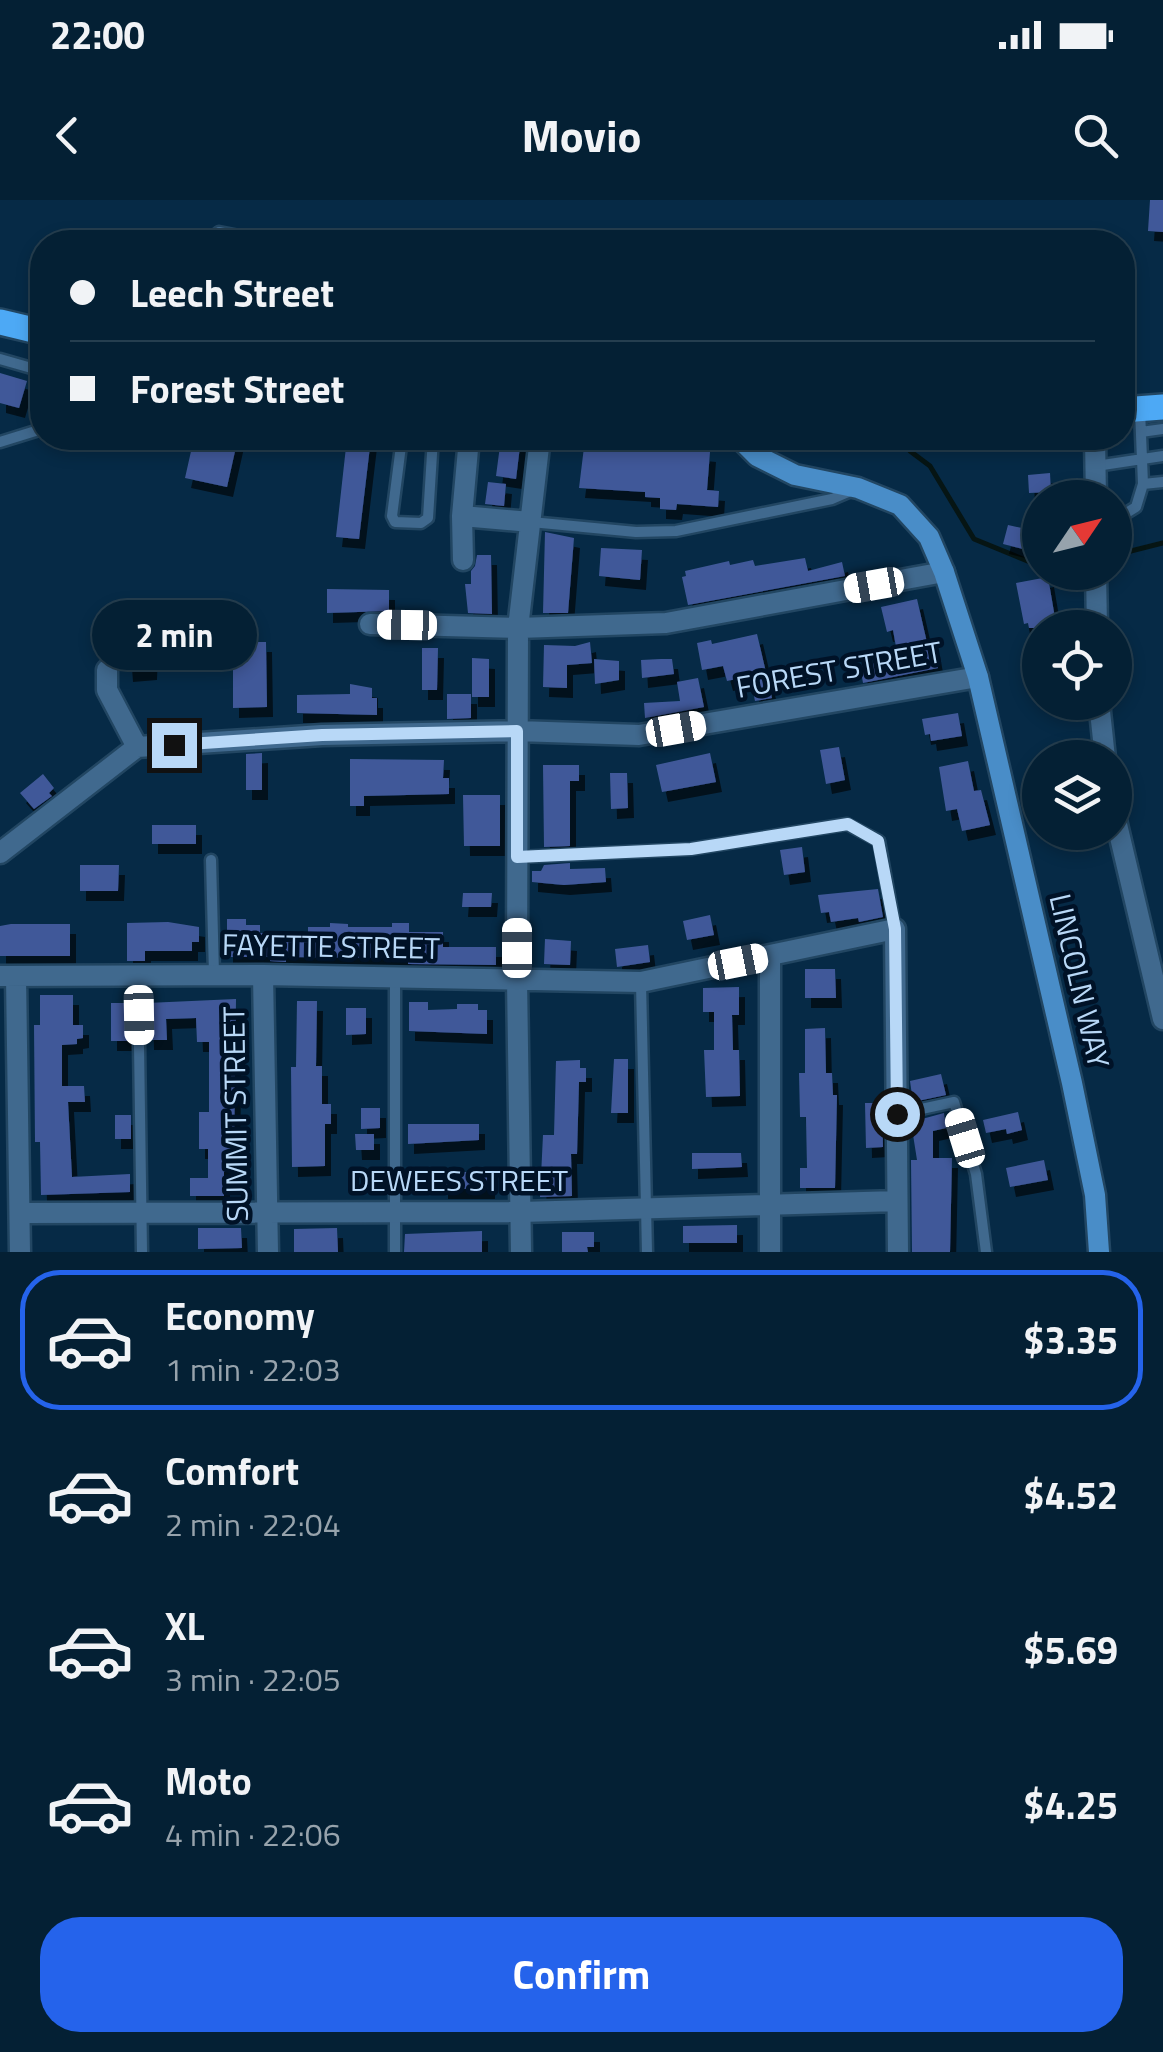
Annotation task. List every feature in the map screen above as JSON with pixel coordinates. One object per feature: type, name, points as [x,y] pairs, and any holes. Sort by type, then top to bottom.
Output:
[{"type":"main road","points":[[1,325],[30,330]]},
{"type":"main road","name":"LINCOLN WAY","points":[[751,450],[796,475],[858,488],[900,505],[929,537],[978,677],[1072,1083],[1095,1195],[1099,1252]]},
{"type":"street","points":[[464,560],[462,516],[468,450]]},
{"type":"street","points":[[521,1252],[518,628],[539,450]]},
{"type":"street","points":[[1095,450],[1095,480]]},
{"type":"street","points":[[462,516],[530,522]]},
{"type":"street","points":[[370,624],[518,628],[666,623],[944,572]]},
{"type":"street","points":[[0,853],[137,747],[107,690],[107,670]]},
{"type":"street","name":"FOREST STREET","points":[[137,747],[322,735],[517,731],[638,735],[978,677]]},
{"type":"street","points":[[1123,850],[1163,1019]]},
{"type":"street","points":[[895,929],[898,1252]]},
{"type":"street","name":"FAYETTE STREET","points":[[8,976],[264,975],[641,982],[895,929]]},
{"type":"street","points":[[770,956],[770,1252]]},
{"type":"street","name":"SUMMIT STREET","points":[[264,975],[268,1252]]},
{"type":"street","points":[[8,976],[20,1252]]},
{"type":"street","name":"DEWEES STREET","points":[[21,1213],[521,1212],[897,1201]]},
{"type":"lane","points":[[0,359],[30,368]]},
{"type":"lane","points":[[1142,415],[1163,429]]},
{"type":"lane","points":[[1132,510],[1143,484],[1142,415]]},
{"type":"lane","points":[[0,442],[30,433]]},
{"type":"lane","points":[[400,450],[392,516],[395,522],[421,523],[428,518],[432,450]]},
{"type":"lane","points":[[1095,466],[1163,456]]},
{"type":"lane","points":[[1143,484],[1163,482]]},
{"type":"lane","points":[[530,522],[636,532],[676,530],[832,499],[858,488]]},
{"type":"lane","points":[[517,857],[691,849],[848,824],[878,841],[895,929]]},
{"type":"lane","points":[[211,860],[214,976]]},
{"type":"lane","points":[[138,976],[142,1252]]},
{"type":"lane","points":[[395,977],[395,1252]]},
{"type":"lane","points":[[641,982],[646,1252]]},
{"type":"lane","points":[[897,1114],[954,1102],[976,1174],[986,1252]]},
{"type":"building","points":[[1150,200],[1163,200],[1163,232],[1148,231]]},
{"type":"building","points":[[0,373],[27,381],[19,408],[0,403]]},
{"type":"building","points":[[191,450],[235,450],[227,487],[185,478]]},
{"type":"building","points":[[346,450],[370,450],[359,539],[336,537]]},
{"type":"building","points":[[499,450],[520,450],[516,479],[496,476]]},
{"type":"building","points":[[584,450],[710,452],[707,490],[719,491],[718,507],[677,504],[676,510],[660,509],[660,498],[645,497],[645,492],[579,488]]},
{"type":"building","points":[[1050,473],[1050,480],[1028,480],[1028,475]]},
{"type":"building","points":[[488,482],[506,484],[504,506],[485,504]]},
{"type":"building","points":[[1008,525],[1022,528],[1022,549],[1003,544]]},
{"type":"building","points":[[545,532],[574,538],[568,613],[543,613]]},
{"type":"building","points":[[601,548],[642,550],[640,580],[599,576]]},
{"type":"building","points":[[477,555],[491,555],[492,614],[468,613],[465,584],[471,584]]},
{"type":"building","points":[[805,558],[808,571],[842,562],[845,576],[688,605],[682,577],[686,576],[685,571],[729,561],[730,565],[753,560],[755,566]]},
{"type":"building","points":[[1022,582],[1022,590],[1050,590],[1054,610],[1022,610],[1022,614],[1016,583]]},
{"type":"building","points":[[327,589],[389,590],[389,611],[327,613]]},
{"type":"building","points":[[917,599],[928,647],[934,646],[938,668],[863,683],[860,666],[898,658],[893,630],[887,632],[881,607]]},
{"type":"building","points":[[157,603],[201,603],[201,623],[157,623]]},
{"type":"building","points":[[757,634],[772,698],[755,701],[750,676],[727,681],[723,666],[702,670],[697,643],[711,640],[712,644]]},
{"type":"building","points":[[246,642],[266,642],[267,707],[233,708],[233,651],[246,651]]},
{"type":"building","points":[[590,642],[592,663],[567,665],[567,688],[543,687],[544,645],[575,646]]},
{"type":"building","points":[[152,643],[151,670],[127,672],[125,644]]},
{"type":"building","points":[[422,648],[438,648],[437,690],[422,690]]},
{"type":"building","points":[[472,658],[489,659],[489,697],[472,697]]},
{"type":"building","points":[[594,659],[619,661],[619,680],[595,684]]},
{"type":"building","points":[[672,659],[674,674],[642,678],[641,660]]},
{"type":"building","points":[[698,678],[704,707],[645,718],[644,703],[680,701],[677,682]]},
{"type":"building","points":[[350,684],[372,688],[372,698],[377,698],[377,715],[297,713],[297,695],[350,694]]},
{"type":"building","points":[[447,694],[471,694],[471,718],[447,719]]},
{"type":"building","points":[[958,713],[962,736],[931,741],[930,734],[925,735],[922,719]]},
{"type":"building","points":[[839,747],[845,780],[826,784],[820,750]]},
{"type":"building","points":[[262,753],[262,790],[246,790],[246,754]]},
{"type":"building","points":[[710,753],[716,782],[662,792],[656,765]]},
{"type":"building","points":[[350,759],[444,760],[443,778],[449,778],[449,794],[364,796],[364,806],[350,806]]},
{"type":"building","points":[[968,761],[974,791],[981,790],[990,825],[962,831],[957,809],[946,811],[939,767]]},
{"type":"building","points":[[543,765],[579,765],[579,781],[570,781],[570,846],[544,847]]},
{"type":"building","points":[[610,773],[627,773],[628,808],[611,809]]},
{"type":"building","points":[[43,774],[54,788],[49,793],[52,796],[34,809],[20,793]]},
{"type":"building","points":[[463,795],[500,795],[500,846],[464,846]]},
{"type":"building","points":[[152,825],[196,825],[196,844],[152,844]]},
{"type":"building","points":[[802,847],[805,872],[784,875],[780,850]]},
{"type":"building","points":[[570,863],[570,869],[605,868],[606,882],[532,882],[532,871],[541,871],[544,865]]},
{"type":"building","points":[[80,865],[119,865],[118,891],[80,891]]},
{"type":"building","points":[[878,889],[883,917],[831,922],[829,912],[821,913],[818,895]]},
{"type":"building","points":[[463,893],[492,893],[491,907],[462,907]]},
{"type":"building","points":[[710,915],[714,935],[687,940],[683,921]]},
{"type":"building","points":[[227,919],[246,919],[246,925],[260,925],[260,933],[308,933],[308,927],[330,927],[330,923],[392,927],[392,923],[409,923],[409,932],[443,932],[443,947],[496,947],[496,965],[408,964],[392,958],[286,957],[286,962],[270,961],[270,957],[227,957]]},
{"type":"building","points":[[168,922],[199,927],[199,942],[192,942],[192,951],[145,951],[145,961],[127,961],[127,923]]},
{"type":"building","points":[[70,924],[70,956],[0,956],[0,926]]},
{"type":"building","points":[[545,939],[571,941],[570,965],[544,964]]},
{"type":"building","points":[[648,945],[650,962],[617,967],[615,949]]},
{"type":"building","points":[[805,969],[835,969],[836,998],[805,998]]},
{"type":"building","points":[[739,987],[739,1015],[732,1015],[733,1050],[739,1050],[740,1096],[706,1097],[704,1050],[714,1050],[714,1012],[703,1012],[703,988]]},
{"type":"building","points":[[40,995],[73,995],[73,1025],[83,1025],[83,1038],[77,1039],[77,1044],[62,1045],[62,1086],[84,1086],[85,1102],[68,1102],[72,1177],[130,1174],[130,1192],[41,1195],[40,1142],[35,1142],[34,1025],[40,1025]]},
{"type":"building","points":[[236,999],[234,1154],[238,1172],[224,1172],[224,1196],[190,1196],[190,1178],[208,1178],[208,1149],[199,1149],[199,1112],[209,1112],[209,1042],[197,1042],[196,1018],[166,1019],[167,1040],[148,1040],[147,1003]]},
{"type":"building","points":[[297,1001],[317,1001],[316,1066],[322,1066],[322,1104],[331,1104],[331,1124],[325,1124],[325,1166],[292,1167],[291,1067],[296,1067]]},
{"type":"building","points":[[409,1002],[428,1002],[428,1010],[478,1004],[478,1010],[487,1010],[487,1034],[409,1031]]},
{"type":"building","points":[[111,1003],[130,1003],[130,1041],[111,1041]]},
{"type":"building","points":[[346,1008],[366,1008],[366,1034],[346,1035]]},
{"type":"building","points":[[825,1028],[826,1073],[832,1073],[833,1095],[837,1095],[835,1188],[800,1188],[800,1168],[807,1168],[806,1117],[800,1117],[799,1073],[805,1073],[805,1029]]},
{"type":"building","points":[[614,1059],[628,1059],[628,1113],[611,1113]]},
{"type":"building","points":[[580,1060],[580,1068],[586,1068],[586,1082],[579,1082],[577,1154],[571,1154],[572,1196],[540,1197],[543,1135],[554,1135],[556,1061]]},
{"type":"building","points":[[941,1074],[946,1095],[913,1102],[910,1081]]},
{"type":"building","points":[[865,1103],[882,1103],[883,1147],[866,1148]]},
{"type":"building","points":[[361,1108],[380,1108],[380,1128],[361,1129]]},
{"type":"building","points":[[1018,1112],[1022,1130],[986,1133],[983,1120]]},
{"type":"building","points":[[944,1113],[946,1128],[933,1131],[933,1158],[952,1158],[950,1252],[912,1252],[911,1160],[917,1160],[911,1122]]},
{"type":"building","points":[[115,1115],[131,1115],[131,1139],[115,1139]]},
{"type":"building","points":[[408,1124],[479,1124],[479,1140],[408,1144]]},
{"type":"building","points":[[355,1134],[374,1134],[374,1150],[356,1150]]},
{"type":"building","points":[[692,1153],[741,1153],[742,1167],[692,1169]]},
{"type":"building","points":[[1044,1160],[1048,1180],[1010,1187],[1006,1168]]},
{"type":"building","points":[[442,1172],[489,1172],[489,1189],[442,1189]]},
{"type":"building","points":[[737,1225],[737,1243],[683,1243],[683,1226]]},
{"type":"building","points":[[198,1228],[241,1228],[242,1248],[198,1249]]},
{"type":"building","points":[[337,1228],[338,1252],[294,1252],[294,1229]]},
{"type":"building","points":[[482,1231],[482,1252],[404,1252],[405,1234]]},
{"type":"building","points":[[562,1232],[594,1232],[594,1247],[587,1247],[588,1252],[562,1252]]},
{"type":"waterway","points":[[910,451],[930,466],[974,539],[1022,559]]},
{"type":"waterway","points":[[1132,551],[1163,543]]},
{"type":"route","points":[[174,745],[322,735],[517,731],[517,857],[691,849],[848,824],[878,841],[895,929],[897,1114]]}]
